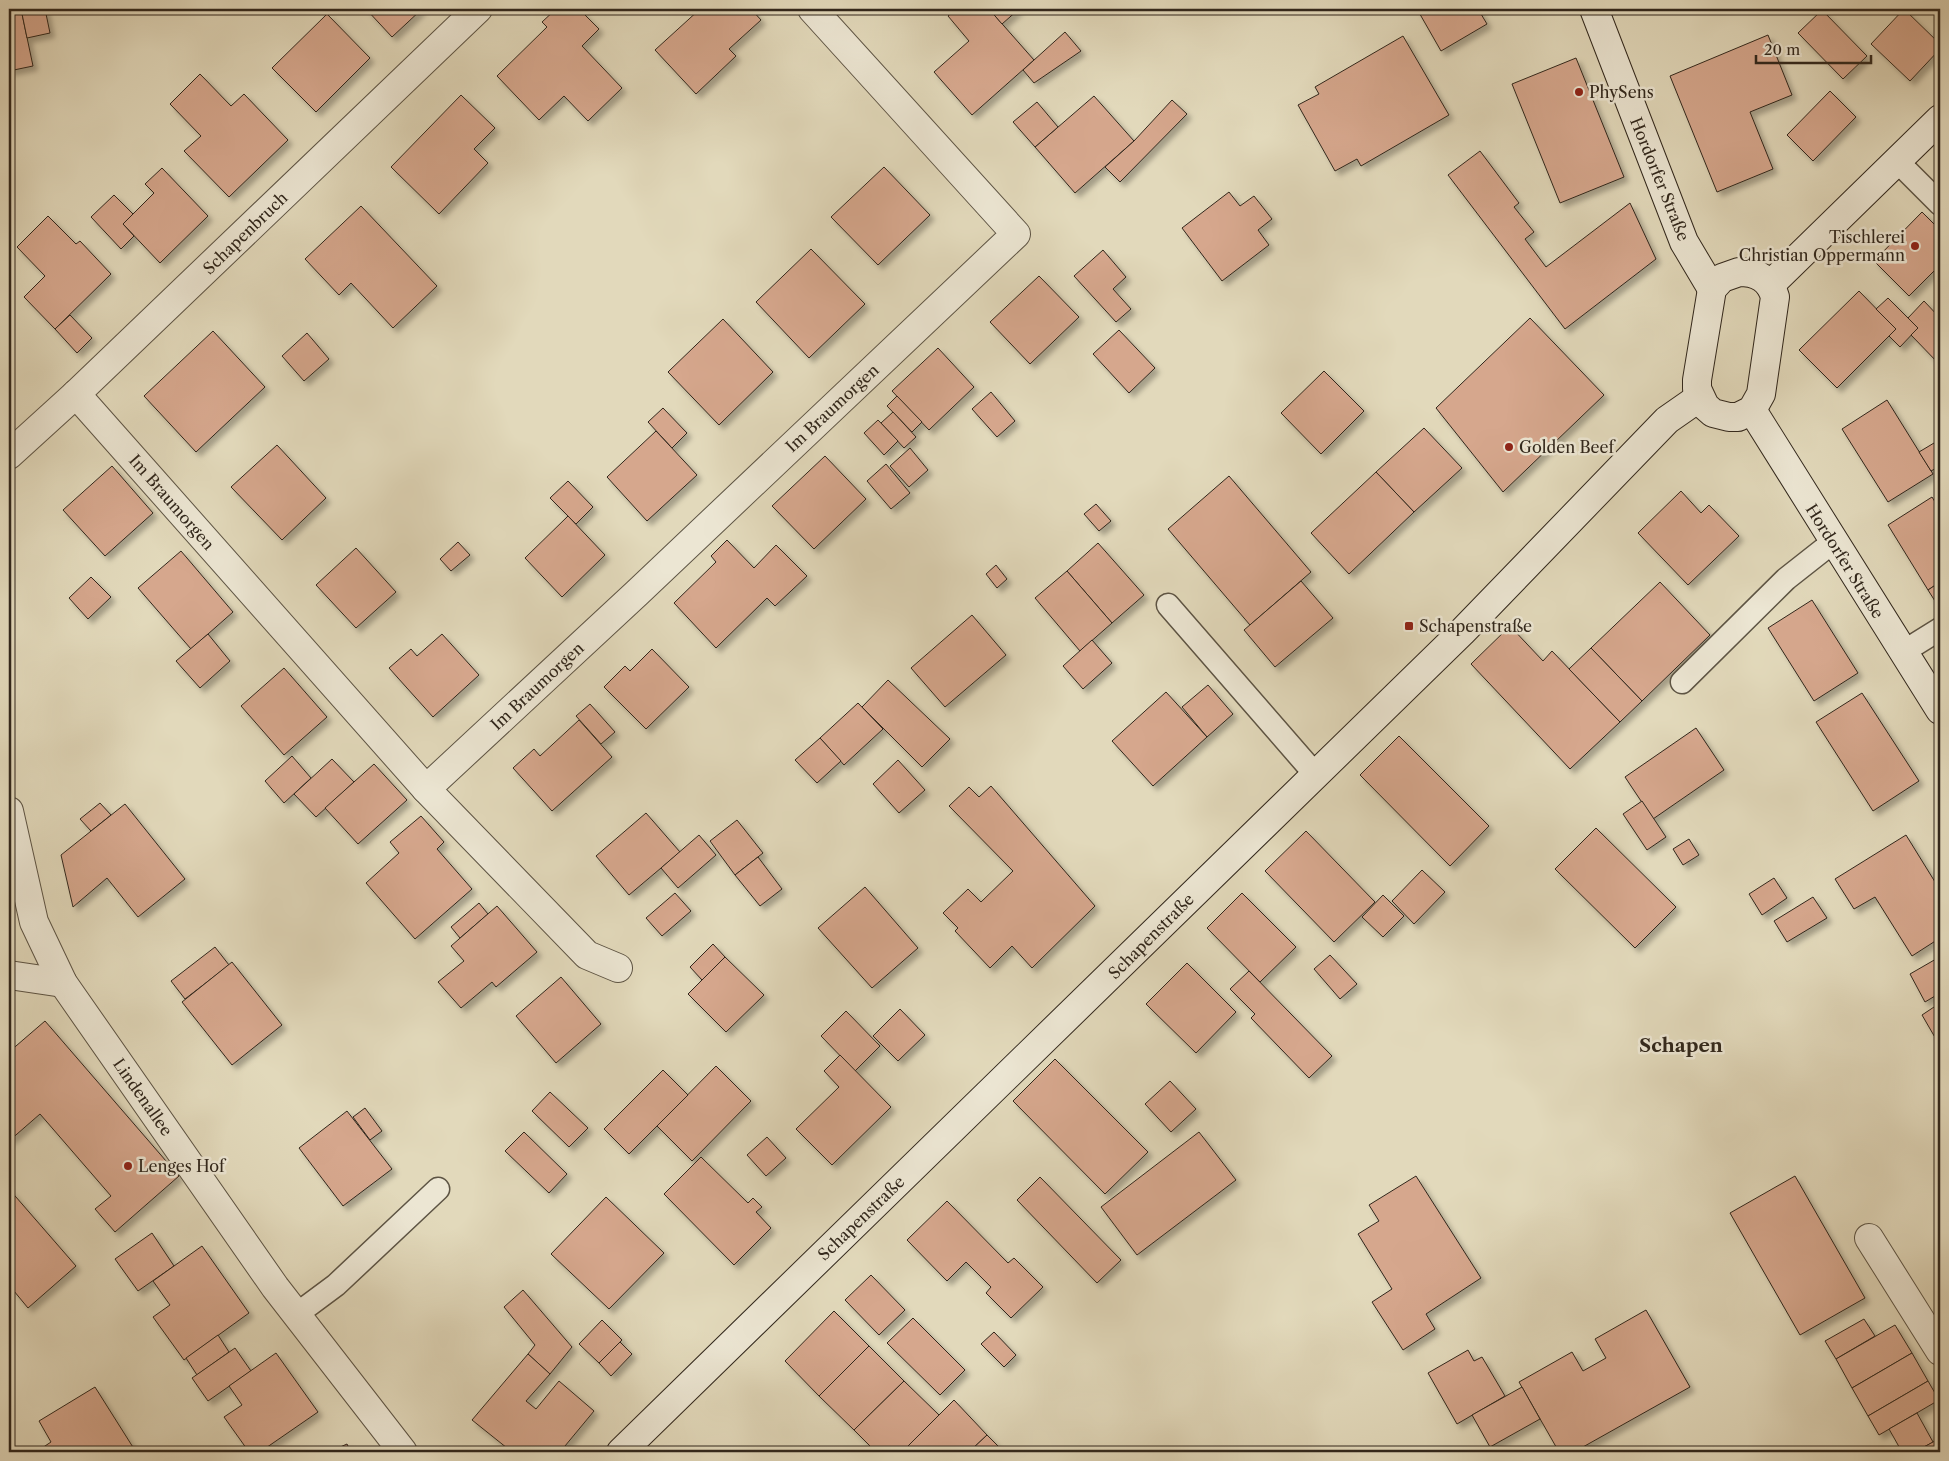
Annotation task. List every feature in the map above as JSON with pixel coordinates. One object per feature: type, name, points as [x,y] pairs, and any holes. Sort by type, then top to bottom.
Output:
[{"type":"street","name":"Schapenbruch","points":[[9,455],[76,394],[478,9]]},
{"type":"street","name":"Im Braumorgen","points":[[426,789],[1016,234],[812,9]]},
{"type":"street","name":"Hordorfer Straße","points":[[1594,9],[1684,242],[1712,290]]},
{"type":"street","points":[[1770,285],[1940,119]]},
{"type":"street","points":[[1738,272],[1749,272],[1758,275],[1770,285],[1775,297],[1761,394],[1752,410],[1738,417],[1721,416],[1713,413],[1705,406],[1700,396],[1697,380],[1712,290],[1722,278],[1738,272]]},
{"type":"street","name":"Im Braumorgen","points":[[76,394],[426,789],[587,955],[618,968]]},
{"type":"street","name":"Schapenstraße","points":[[620,1452],[1462,632],[1667,420],[1700,396]]},
{"type":"street","name":"Hordorfer Straße","points":[[1752,410],[1940,710]]},
{"type":"street","name":"Lindenallee","points":[[9,811],[16,882],[63,984],[241,1238],[403,1452]]},
{"type":"street","points":[[9,975],[63,984]]},
{"type":"street","points":[[1869,1238],[1940,1351]]},
{"type":"lane","points":[[1897,161],[1940,204]]},
{"type":"lane","points":[[1682,682],[1786,579],[1834,542]]},
{"type":"lane","points":[[1168,605],[1315,774]]},
{"type":"lane","points":[[1903,652],[1940,629]]},
{"type":"lane","points":[[297,1314],[336,1285],[438,1189]]},
{"type":"building","points":[[9,9],[21,9],[33,66],[9,71]]},
{"type":"building","points":[[21,9],[45,9],[50,33],[27,38]]},
{"type":"building","points":[[366,9],[422,9],[392,37]]},
{"type":"building","points":[[556,9],[579,9],[599,29],[582,46],[622,88],[588,121],[564,96],[539,120],[497,76],[547,27],[542,22]]},
{"type":"building","points":[[700,9],[751,9],[761,20],[729,49],[736,56],[696,94],[655,50]]},
{"type":"building","points":[[956,9],[989,9],[1034,60],[972,115],[934,72],[969,41],[948,16]]},
{"type":"building","points":[[989,9],[1019,9],[1002,24]]},
{"type":"building","points":[[1417,9],[1478,9],[1487,24],[1441,51]]},
{"type":"building","points":[[1904,9],[1940,44],[1940,49],[1910,81],[1871,44]]},
{"type":"building","points":[[1822,10],[1867,56],[1843,79],[1798,33]]},
{"type":"building","points":[[327,14],[370,58],[316,112],[272,68]]},
{"type":"building","points":[[1065,32],[1081,51],[1034,83],[1023,70]]},
{"type":"building","points":[[1768,35],[1792,95],[1750,112],[1773,169],[1717,192],[1670,76]]},
{"type":"building","points":[[1403,36],[1449,115],[1361,166],[1357,159],[1335,171],[1298,105],[1319,94],[1315,87]]},
{"type":"building","points":[[1576,58],[1624,177],[1560,203],[1512,84]]},
{"type":"building","points":[[200,74],[231,106],[244,94],[288,140],[229,197],[184,151],[201,136],[170,104]]},
{"type":"building","points":[[1830,91],[1856,117],[1813,161],[1787,135]]},
{"type":"building","points":[[461,95],[495,128],[474,149],[488,163],[439,214],[391,167]]},
{"type":"building","points":[[1094,96],[1134,141],[1075,193],[1035,147]]},
{"type":"building","points":[[1172,100],[1187,114],[1120,182],[1105,167],[1134,141]]},
{"type":"building","points":[[1037,102],[1058,127],[1035,147],[1013,122]]},
{"type":"building","points":[[1480,151],[1519,203],[1514,207],[1534,232],[1525,239],[1546,267],[1630,203],[1656,259],[1565,329],[1448,175]]},
{"type":"building","points":[[884,167],[930,215],[878,265],[831,217]]},
{"type":"building","points":[[162,168],[208,216],[160,263],[123,224],[154,193],[145,184]]},
{"type":"building","points":[[1229,192],[1240,206],[1254,196],[1272,219],[1258,230],[1269,245],[1222,281],[1182,228]]},
{"type":"building","points":[[114,195],[133,214],[123,224],[134,236],[121,249],[91,217]]},
{"type":"building","points":[[361,206],[437,286],[393,328],[351,283],[339,295],[305,259]]},
{"type":"building","name":"Tischlerei Christian Oppermann","points":[[1922,212],[1940,230],[1940,265],[1909,296],[1874,261]]},
{"type":"building","points":[[48,216],[76,244],[80,241],[111,274],[55,329],[24,297],[45,276],[17,247]]},
{"type":"building","points":[[811,249],[865,304],[809,358],[756,302]]},
{"type":"building","points":[[1103,250],[1126,277],[1113,289],[1131,309],[1116,322],[1074,276]]},
{"type":"building","points":[[1039,276],[1079,317],[1030,364],[990,322]]},
{"type":"building","points":[[1859,291],[1896,329],[1837,388],[1799,350]]},
{"type":"building","points":[[1888,298],[1918,328],[1900,347],[1889,336],[1896,329],[1876,309]]},
{"type":"building","points":[[1924,301],[1940,318],[1940,365],[1911,335],[1918,328],[1908,318]]},
{"type":"building","points":[[70,315],[92,338],[77,353],[55,329]]},
{"type":"building","points":[[1530,318],[1604,395],[1503,492],[1436,408]]},
{"type":"building","points":[[723,319],[773,372],[719,425],[668,372]]},
{"type":"building","points":[[1119,330],[1155,368],[1129,393],[1093,354]]},
{"type":"building","points":[[213,331],[265,387],[196,452],[144,396]]},
{"type":"building","points":[[307,333],[329,359],[304,381],[282,356]]},
{"type":"building","points":[[938,348],[974,387],[929,430],[892,391]]},
{"type":"building","points":[[1324,371],[1364,411],[1321,454],[1281,413]]},
{"type":"building","points":[[991,392],[1015,421],[997,437],[972,409]]},
{"type":"building","points":[[897,396],[922,422],[912,432],[887,406]]},
{"type":"building","points":[[1887,400],[1933,474],[1888,502],[1842,429]]},
{"type":"building","points":[[663,408],[687,433],[672,448],[648,422]]},
{"type":"building","points":[[893,412],[916,437],[904,448],[881,423]]},
{"type":"building","points":[[878,420],[898,441],[884,455],[864,433]]},
{"type":"building","points":[[1424,428],[1462,468],[1414,512],[1376,472]]},
{"type":"building","points":[[656,431],[697,475],[647,521],[607,477]]},
{"type":"building","points":[[1934,443],[1940,453],[1940,466],[1931,471],[1919,452]]},
{"type":"building","points":[[277,445],[326,498],[282,540],[231,487]]},
{"type":"building","points":[[910,448],[928,470],[909,487],[890,466]]},
{"type":"building","points":[[825,456],[866,499],[814,549],[772,506]]},
{"type":"building","points":[[886,464],[910,493],[891,509],[867,481]]},
{"type":"building","points":[[112,466],[153,513],[105,556],[63,510]]},
{"type":"building","points":[[1376,472],[1414,512],[1349,574],[1311,533]]},
{"type":"building","points":[[1229,476],[1311,572],[1250,625],[1168,529]]},
{"type":"building","points":[[568,481],[593,507],[576,524],[550,498]]},
{"type":"building","points":[[1681,491],[1701,513],[1709,505],[1739,536],[1688,585],[1638,533]]},
{"type":"building","points":[[1932,497],[1940,510],[1940,582],[1928,590],[1888,525]]},
{"type":"building","points":[[1096,504],[1111,521],[1099,531],[1084,514]]},
{"type":"building","points":[[568,516],[605,555],[562,597],[525,558]]},
{"type":"building","points":[[727,540],[754,568],[776,545],[807,576],[775,606],[767,598],[716,648],[674,603],[716,562],[711,556]]},
{"type":"building","points":[[458,542],[470,555],[451,571],[440,559]]},
{"type":"building","points":[[1098,543],[1144,595],[1112,623],[1067,571]]},
{"type":"building","points":[[356,548],[396,592],[356,628],[316,585]]},
{"type":"building","points":[[181,551],[233,612],[191,649],[138,588]]},
{"type":"building","points":[[996,565],[1007,579],[997,588],[986,574]]},
{"type":"building","points":[[1067,571],[1112,623],[1080,651],[1035,598]]},
{"type":"building","points":[[91,577],[111,597],[88,619],[69,598]]},
{"type":"building","points":[[1301,581],[1333,618],[1275,667],[1244,630]]},
{"type":"building","points":[[1660,582],[1710,635],[1642,701],[1591,648]]},
{"type":"building","points":[[1940,582],[1940,609],[1928,590]]},
{"type":"building","points":[[1812,600],[1858,673],[1814,701],[1768,628]]},
{"type":"building","points":[[972,615],[1006,655],[945,707],[911,668]]},
{"type":"building","points":[[1510,626],[1543,661],[1552,651],[1620,722],[1570,769],[1471,664]]},
{"type":"building","points":[[208,634],[230,661],[200,688],[176,661]]},
{"type":"building","points":[[442,634],[479,675],[433,717],[389,668],[411,649],[417,656]]},
{"type":"building","points":[[1092,640],[1112,663],[1083,689],[1063,666]]},
{"type":"building","points":[[1591,648],[1642,701],[1620,722],[1569,669]]},
{"type":"building","points":[[652,649],[689,687],[646,729],[604,687],[625,666],[630,671]]},
{"type":"building","points":[[284,668],[327,717],[284,755],[241,706]]},
{"type":"building","points":[[888,680],[950,739],[922,767],[862,707]]},
{"type":"building","points":[[1208,685],[1233,714],[1207,737],[1182,707]]},
{"type":"building","points":[[1166,692],[1207,737],[1153,786],[1112,741]]},
{"type":"building","points":[[1862,693],[1919,781],[1873,811],[1816,722]]},
{"type":"building","points":[[858,703],[883,729],[844,765],[820,738]]},
{"type":"building","points":[[590,704],[615,732],[601,744],[576,716]]},
{"type":"building","points":[[579,720],[612,757],[552,811],[513,768],[534,749],[540,756]]},
{"type":"building","points":[[1696,728],[1724,770],[1653,819],[1625,777]]},
{"type":"building","points":[[1399,736],[1489,826],[1450,866],[1360,775]]},
{"type":"building","points":[[820,738],[841,761],[817,783],[795,760]]},
{"type":"building","points":[[292,756],[311,778],[284,803],[265,781]]},
{"type":"building","points":[[332,759],[354,782],[316,817],[294,794]]},
{"type":"building","points":[[898,760],[925,790],[899,813],[873,784]]},
{"type":"building","points":[[374,764],[407,800],[358,844],[325,808]]},
{"type":"building","points":[[991,786],[1095,906],[1032,968],[1012,946],[990,968],[955,931],[958,928],[943,913],[968,889],[981,902],[1013,871],[949,806],[969,787],[979,797]]},
{"type":"building","points":[[1642,801],[1666,837],[1647,850],[1623,814]]},
{"type":"building","points":[[100,803],[111,815],[91,831],[80,819]]},
{"type":"building","points":[[125,804],[185,879],[138,917],[107,878],[73,907],[61,855]]},
{"type":"building","points":[[646,813],[680,852],[629,895],[596,856]]},
{"type":"building","points":[[421,816],[444,842],[437,849],[472,889],[415,939],[366,883],[399,853],[390,842]]},
{"type":"building","points":[[737,820],[763,853],[735,875],[710,841]]},
{"type":"building","points":[[1596,828],[1676,907],[1635,948],[1555,869]]},
{"type":"building","points":[[1306,831],[1375,902],[1334,942],[1265,871]]},
{"type":"building","points":[[699,835],[716,855],[678,888],[661,868]]},
{"type":"building","points":[[1906,835],[1940,890],[1940,938],[1912,956],[1875,897],[1854,909],[1835,879]]},
{"type":"building","points":[[1689,839],[1699,855],[1683,865],[1673,849]]},
{"type":"building","points":[[758,857],[782,889],[760,906],[735,875]]},
{"type":"building","points":[[1422,870],[1445,892],[1414,924],[1392,901]]},
{"type":"building","points":[[1774,878],[1787,898],[1762,915],[1749,894]]},
{"type":"building","points":[[865,887],[918,948],[872,988],[818,928]]},
{"type":"building","points":[[675,893],[691,911],[662,936],[646,918]]},
{"type":"building","points":[[1242,893],[1296,947],[1260,982],[1207,928]]},
{"type":"building","points":[[1383,895],[1404,916],[1383,937],[1362,917]]},
{"type":"building","points":[[1813,897],[1827,918],[1787,942],[1774,921]]},
{"type":"building","points":[[479,903],[488,914],[460,938],[451,927]]},
{"type":"building","points":[[497,906],[537,952],[496,987],[492,982],[461,1008],[438,982],[464,961],[451,946]]},
{"type":"building","points":[[713,944],[725,957],[702,980],[690,967]]},
{"type":"building","points":[[215,947],[229,965],[185,999],[171,981]]},
{"type":"building","points":[[1330,955],[1357,984],[1340,999],[1314,969]]},
{"type":"building","points":[[725,957],[764,995],[726,1032],[688,994]]},
{"type":"building","points":[[1936,959],[1940,967],[1940,993],[1925,1002],[1910,974]]},
{"type":"building","points":[[232,962],[282,1025],[232,1065],[182,1002]]},
{"type":"building","points":[[1187,963],[1236,1012],[1196,1053],[1146,1004]]},
{"type":"building","points":[[1249,971],[1332,1056],[1309,1078],[1251,1018],[1255,1014],[1230,989]]},
{"type":"building","points":[[561,977],[601,1024],[556,1063],[516,1016]]},
{"type":"building","points":[[1940,1003],[1940,1046],[1922,1015]]},
{"type":"building","points":[[900,1009],[925,1035],[898,1061],[873,1036]]},
{"type":"building","points":[[846,1011],[880,1046],[855,1071],[821,1036]]},
{"type":"building","points":[[45,1021],[179,1176],[115,1232],[95,1209],[111,1196],[40,1114],[9,1141],[9,1052]]},
{"type":"building","points":[[840,1055],[891,1107],[832,1165],[796,1129],[839,1087],[824,1071]]},
{"type":"building","points":[[1055,1059],[1148,1152],[1105,1194],[1013,1101]]},
{"type":"building","points":[[716,1066],[751,1101],[692,1161],[657,1126]]},
{"type":"building","points":[[663,1070],[688,1095],[629,1154],[604,1129]]},
{"type":"building","points":[[1170,1081],[1196,1109],[1171,1132],[1145,1104]]},
{"type":"building","points":[[550,1092],[588,1128],[569,1147],[532,1111]]},
{"type":"building","points":[[365,1108],[382,1131],[370,1140],[353,1117]]},
{"type":"building","points":[[347,1111],[392,1169],[343,1206],[299,1148]]},
{"type":"building","points":[[524,1132],[567,1174],[549,1193],[505,1151]]},
{"type":"building","points":[[1199,1132],[1236,1180],[1137,1255],[1101,1207]]},
{"type":"building","points":[[767,1137],[786,1158],[766,1176],[747,1155]]},
{"type":"building","points":[[701,1157],[748,1203],[753,1198],[762,1207],[756,1212],[771,1228],[734,1265],[664,1194]]},
{"type":"building","points":[[1416,1176],[1481,1278],[1426,1314],[1435,1329],[1403,1350],[1372,1302],[1392,1289],[1358,1234],[1379,1221],[1369,1205]]},
{"type":"building","points":[[1795,1176],[1865,1298],[1800,1335],[1730,1213]]},
{"type":"building","points":[[1040,1177],[1121,1260],[1097,1283],[1017,1200]]},
{"type":"building","points":[[9,1189],[76,1266],[28,1308],[9,1285]]},
{"type":"building","points":[[606,1197],[664,1253],[609,1309],[551,1254]]},
{"type":"building","points":[[947,1201],[1008,1263],[1014,1258],[1043,1287],[1011,1318],[986,1293],[991,1287],[966,1262],[947,1281],[907,1240]]},
{"type":"building","points":[[152,1233],[174,1266],[138,1291],[115,1259]]},
{"type":"building","points":[[202,1246],[249,1313],[184,1360],[153,1317],[170,1305],[153,1281]]},
{"type":"building","points":[[871,1275],[905,1310],[879,1335],[845,1300]]},
{"type":"building","points":[[523,1290],[572,1347],[550,1374],[528,1354],[535,1345],[504,1307]]},
{"type":"building","points":[[1646,1310],[1690,1387],[1574,1452],[1559,1452],[1519,1382],[1572,1352],[1583,1371],[1606,1358],[1595,1339]]},
{"type":"building","points":[[834,1311],[869,1346],[819,1396],[785,1361]]},
{"type":"building","points":[[913,1318],[965,1370],[940,1395],[887,1343]]},
{"type":"building","points":[[1864,1319],[1875,1336],[1836,1359],[1825,1341]]},
{"type":"building","points":[[602,1320],[622,1340],[599,1363],[579,1344]]},
{"type":"building","points":[[1895,1325],[1912,1353],[1852,1388],[1836,1359]]},
{"type":"building","points":[[994,1332],[1016,1355],[1004,1367],[981,1344]]},
{"type":"building","points":[[218,1335],[229,1352],[197,1375],[186,1358]]},
{"type":"building","points":[[620,1342],[632,1354],[611,1376],[599,1363]]},
{"type":"building","points":[[869,1346],[904,1381],[854,1430],[819,1396]]},
{"type":"building","points":[[235,1348],[251,1371],[208,1401],[192,1378]]},
{"type":"building","points":[[1468,1350],[1474,1361],[1482,1357],[1505,1396],[1457,1424],[1428,1373]]},
{"type":"building","points":[[276,1353],[318,1412],[260,1452],[249,1452],[224,1417],[242,1405],[229,1386]]},
{"type":"building","points":[[1912,1353],[1928,1381],[1868,1416],[1852,1388]]},
{"type":"building","points":[[528,1354],[550,1374],[526,1401],[536,1409],[559,1381],[594,1411],[560,1452],[512,1452],[472,1420]]},
{"type":"building","points":[[904,1381],[939,1415],[902,1452],[876,1452],[854,1430]]},
{"type":"building","points":[[1928,1381],[1939,1400],[1879,1435],[1868,1416]]},
{"type":"building","points":[[95,1387],[136,1452],[36,1452],[51,1442],[39,1421]]},
{"type":"building","points":[[1522,1387],[1540,1419],[1490,1447],[1472,1415]]},
{"type":"building","points":[[954,1400],[987,1435],[969,1452],[908,1452],[905,1449]]},
{"type":"building","points":[[1917,1413],[1933,1442],[1915,1452],[1902,1452],[1889,1429]]},
{"type":"building","points":[[987,1435],[1004,1452],[969,1452]]},
{"type":"building","points":[[1940,1438],[1940,1452],[1915,1452],[1933,1442]]},
{"type":"building","points":[[347,1444],[351,1452],[329,1452]]},
{"type":"place","name":"PhySens","points":[[1579,92]]},
{"type":"place","name":"Tischlerei Christian Oppermann","points":[[1915,246]]},
{"type":"place","name":"Golden Beef","points":[[1509,447]]},
{"type":"place","name":"Schapenstraße","points":[[1409,626]]},
{"type":"place","name":"Lenges Hof","points":[[128,1166]]},
{"type":"district","name":"Schapen","points":[[1681,1045]]}]
